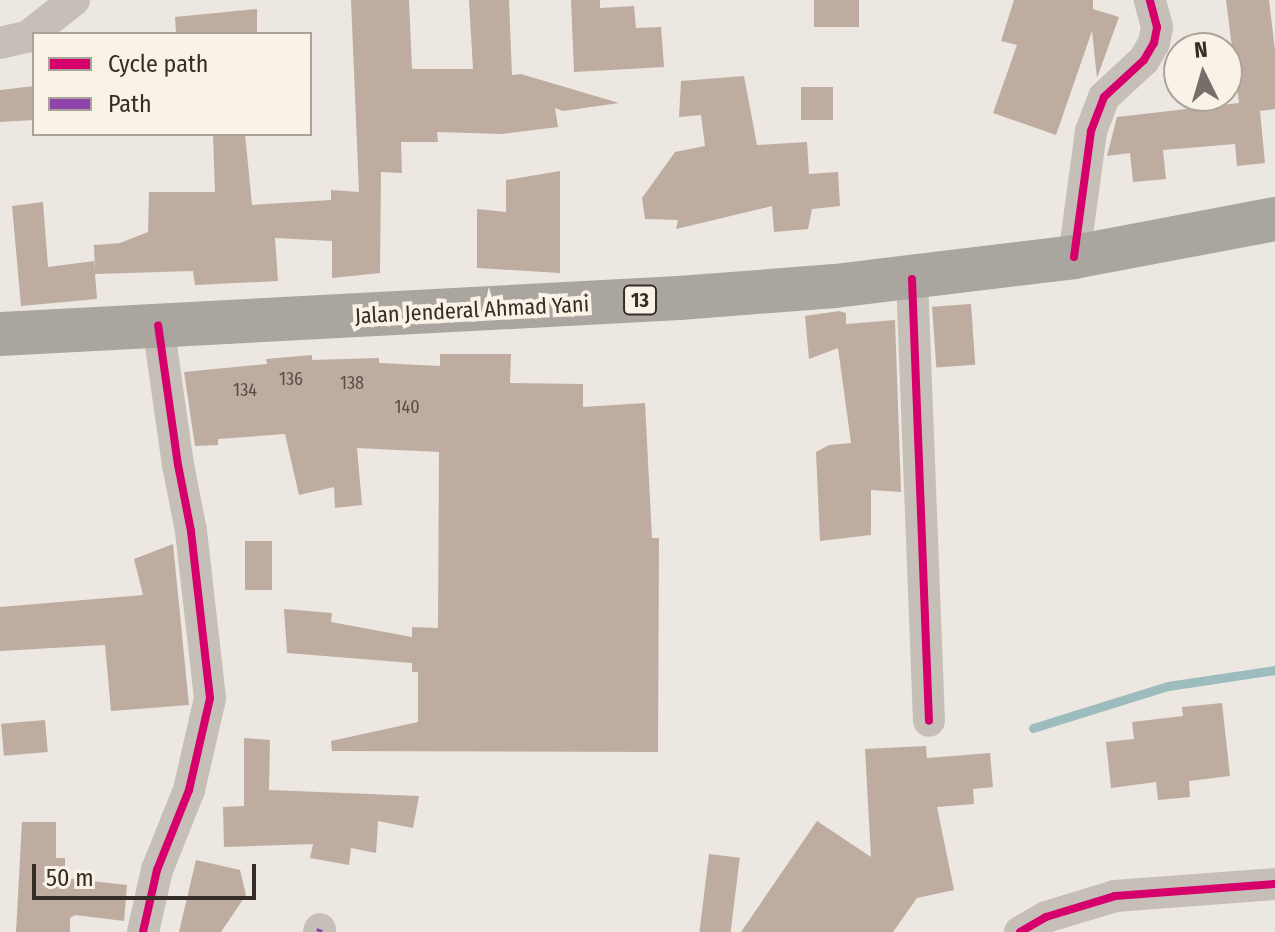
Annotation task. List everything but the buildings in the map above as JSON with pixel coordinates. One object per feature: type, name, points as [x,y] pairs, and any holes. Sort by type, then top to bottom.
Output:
[{"type":"highway","name":"Jalan Jenderal Ahmad Yani","points":[[0,334],[663,299],[912,279],[1074,257],[1275,219]]},
{"type":"street","points":[[33,32],[62,6],[74,0]]},
{"type":"street","points":[[1074,257],[1091,131],[1104,97],[1144,60],[1154,43],[1157,27],[1150,0]]},
{"type":"street","points":[[0,43],[27,37],[32,33]]},
{"type":"street","points":[[912,279],[929,721]]},
{"type":"street","points":[[143,932],[157,870],[189,790],[210,698],[191,531],[158,325]]},
{"type":"street","points":[[1020,932],[1046,917],[1115,896],[1275,884]]},
{"type":"waterway","points":[[1033,728],[1168,686],[1275,670]]},
{"type":"cycle path","points":[[1074,257],[1091,131],[1104,97],[1144,60],[1154,43],[1157,27],[1150,0]]},
{"type":"cycle path","points":[[912,279],[929,721]]},
{"type":"cycle path","points":[[143,932],[157,870],[189,790],[210,698],[191,531],[158,325]]},
{"type":"cycle path","points":[[1020,932],[1046,917],[1115,896],[1275,884]]}]
